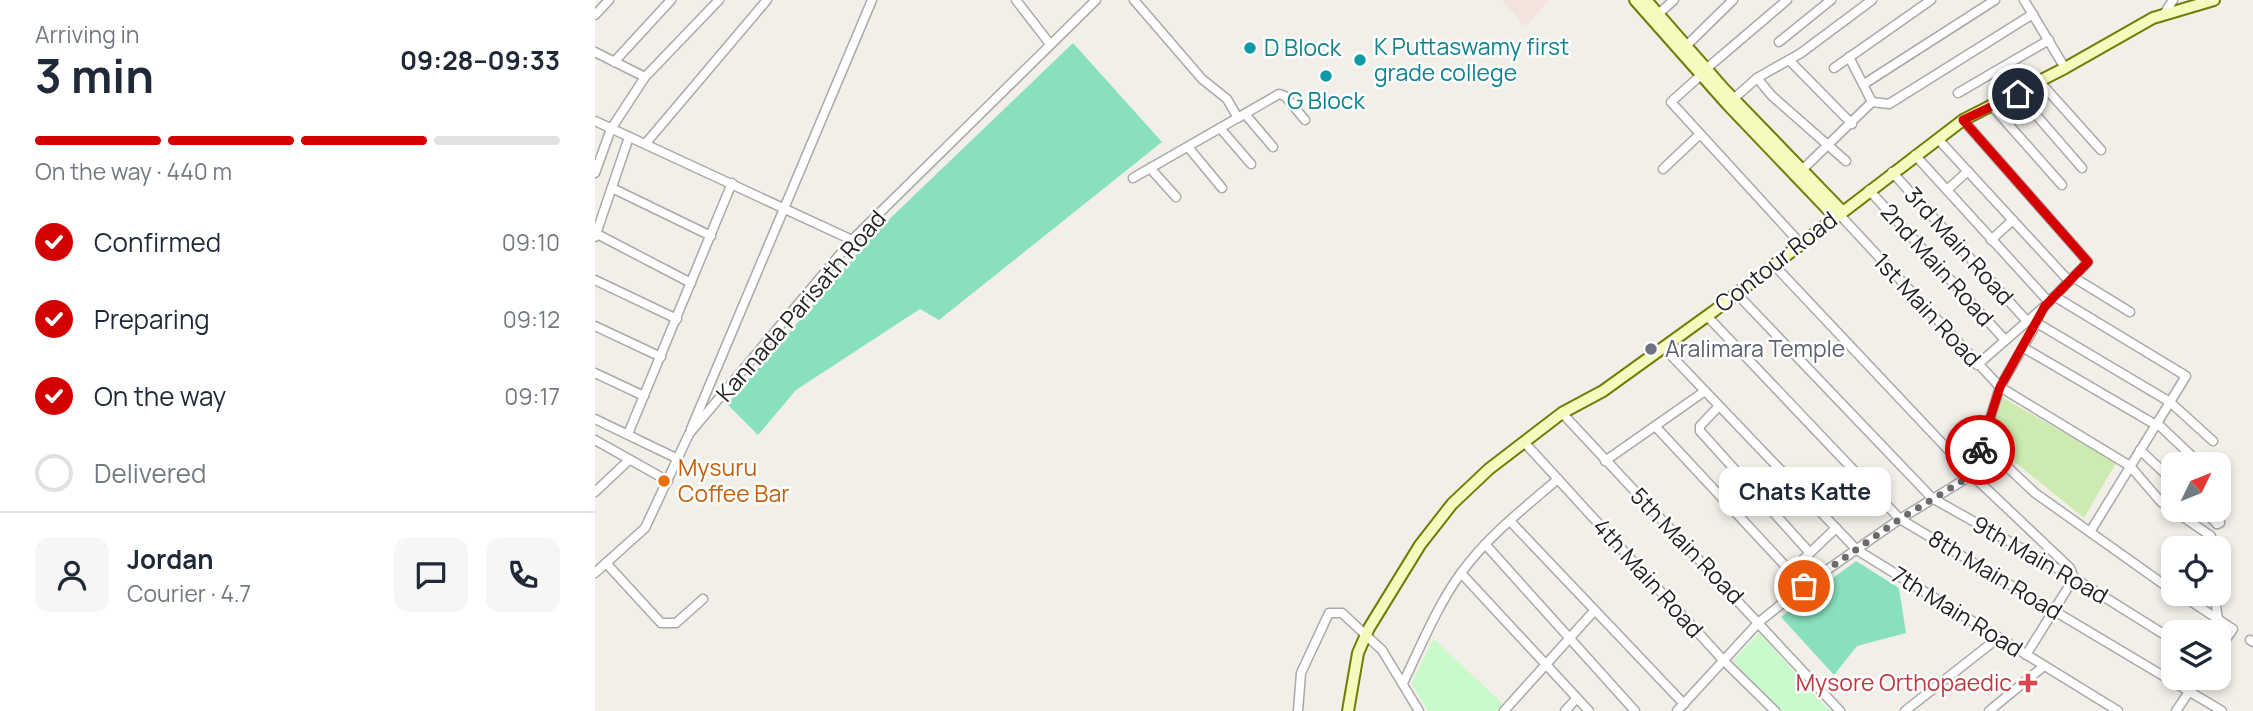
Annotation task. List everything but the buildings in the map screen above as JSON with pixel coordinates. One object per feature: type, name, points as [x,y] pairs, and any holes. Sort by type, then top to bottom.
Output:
[{"type":"main road","points":[[1635,0],[1838,213]]},
{"type":"main road","points":[[1646,0],[1683,49]]},
{"type":"main road","name":"Contour Road","points":[[1349,711],[1358,653],[1366,634],[1420,545],[1452,504],[1489,469],[1562,413],[1603,391],[1707,316],[1868,190],[1963,120],[2018,94],[2164,14],[2214,0]]},
{"type":"main road","points":[[1731,102],[1802,170],[1838,213]]},
{"type":"street","points":[[595,15],[609,0]]},
{"type":"street","points":[[614,62],[671,0]]},
{"type":"street","points":[[595,172],[611,129],[645,77],[719,0]]},
{"type":"street","points":[[646,144],[767,0]]},
{"type":"street","points":[[689,434],[872,0]]},
{"type":"street","points":[[1016,0],[1049,44]]},
{"type":"street","name":"Kannada Parisath Road","points":[[595,573],[645,528],[689,434],[852,240],[1096,0]]},
{"type":"street","points":[[1135,0],[1202,79],[1227,99],[1273,148]]},
{"type":"street","points":[[1658,14],[1674,0]]},
{"type":"street","points":[[1683,49],[1733,0]]},
{"type":"street","points":[[1787,0],[1671,102],[1800,243]]},
{"type":"street","points":[[1779,42],[1831,0]]},
{"type":"street","points":[[1731,102],[1757,78],[1789,60],[1872,0]]},
{"type":"street","points":[[1834,68],[1931,0]]},
{"type":"street","points":[[1864,84],[1995,0]]},
{"type":"street","points":[[2024,0],[2065,68]]},
{"type":"street","points":[[2164,14],[2173,0]]},
{"type":"street","points":[[1872,102],[1889,104],[2033,14]]},
{"type":"street","points":[[1958,93],[2049,40]]},
{"type":"street","points":[[595,52],[645,77]]},
{"type":"street","points":[[1849,57],[1872,102]]},
{"type":"street","points":[[1789,60],[1852,124]]},
{"type":"street","points":[[1757,78],[1772,96],[1846,161]]},
{"type":"street","points":[[2040,82],[2101,150]]},
{"type":"street","points":[[1133,178],[1283,94],[1305,120]]},
{"type":"street","points":[[2018,94],[2082,168]]},
{"type":"street","points":[[1802,170],[1872,102]]},
{"type":"street","points":[[1992,106],[2062,186]]},
{"type":"street","points":[[1963,120],[2088,262],[1977,365]]},
{"type":"street","points":[[595,121],[731,183],[783,211],[852,240]]},
{"type":"street","points":[[1220,128],[1251,164]]},
{"type":"street","points":[[1663,169],[1700,134]]},
{"type":"street","points":[[629,137],[596,236],[691,283]]},
{"type":"street","points":[[1938,138],[2071,279],[2130,312]]},
{"type":"street","points":[[1188,147],[1222,188]]},
{"type":"street","points":[[1915,155],[2049,301],[2186,376],[2090,531]]},
{"type":"street","points":[[1150,168],[1176,197]]},
{"type":"street","name":"3rd Main Road","points":[[1892,172],[2032,333]]},
{"type":"street","points":[[1947,190],[1968,172]]},
{"type":"street","points":[[628,434],[731,183]]},
{"type":"street","points":[[612,188],[711,236]]},
{"type":"street","name":"2nd Main Road","points":[[1868,190],[2005,340]]},
{"type":"street","name":"1st Main Road","points":[[1838,213],[2000,387],[2130,466],[2161,502],[2211,536]]},
{"type":"street","points":[[1991,240],[2013,220]]},
{"type":"street","points":[[1773,264],[1972,475],[2070,568],[2074,578],[2026,655]]},
{"type":"street","points":[[595,280],[677,318]]},
{"type":"street","name":"9th Main Road","points":[[1736,293],[1932,498],[2074,578],[2161,632]]},
{"type":"street","points":[[1677,711],[1759,622],[1804,586],[1900,519],[1972,475],[2000,387],[2049,301]]},
{"type":"street","name":"8th Main Road","points":[[1707,316],[1900,519],[2222,711]]},
{"type":"street","points":[[2037,323],[2170,402],[2213,441]]},
{"type":"street","points":[[595,326],[661,357]]},
{"type":"street","name":"7th Main Road","points":[[1663,347],[1857,550],[2118,711]]},
{"type":"street","points":[[2024,348],[2156,424],[2187,452]]},
{"type":"street","points":[[595,373],[644,396]]},
{"type":"street","points":[[1605,461],[1705,391]]},
{"type":"street","points":[[1719,406],[1699,429],[1810,553]]},
{"type":"street","name":"5th Main Road","points":[[1562,413],[1840,711]]},
{"type":"street","points":[[595,419],[678,460]]},
{"type":"street","points":[[1655,426],[1804,586]]},
{"type":"street","points":[[595,440],[668,481]]},
{"type":"street","name":"4th Main Road","points":[[1524,442],[1724,661],[1775,711]]},
{"type":"street","points":[[1982,443],[2035,493],[2161,581]]},
{"type":"street","points":[[2140,450],[2161,470]]},
{"type":"street","points":[[595,492],[629,460]]},
{"type":"street","points":[[1732,509],[1777,467]]},
{"type":"street","points":[[595,477],[603,485]]},
{"type":"street","points":[[1403,683],[1444,599],[1461,573],[1485,544],[1558,479]]},
{"type":"street","points":[[1510,521],[1684,704]]},
{"type":"street","points":[[1791,571],[1836,528]]},
{"type":"street","points":[[1485,544],[1635,711]]},
{"type":"street","points":[[606,563],[661,624],[676,623],[702,599]]},
{"type":"street","points":[[1461,573],[1589,711]]},
{"type":"street","points":[[2198,606],[2218,619]]},
{"type":"street","points":[[2216,606],[2218,619]]},
{"type":"street","points":[[1504,711],[1594,611]]},
{"type":"street","points":[[1298,711],[1301,673],[1329,613],[1342,612],[1382,650],[1419,711]]},
{"type":"street","points":[[1905,711],[1999,638]]},
{"type":"street","points":[[1990,711],[2043,666]]},
{"type":"street","points":[[2176,711],[2190,691]]},
{"type":"street","points":[[1565,711],[1577,698]]},
{"type":"shaded area","points":[[1502,0],[1549,0],[1525,27]]},
{"type":"green space","points":[[1073,43],[1162,142],[939,320],[920,309],[796,390],[758,435],[727,404],[877,231]]},
{"type":"green space","points":[[2002,397],[2116,463],[2084,518],[1989,441]]},
{"type":"green space","points":[[1856,561],[1899,588],[1906,633],[1857,646],[1834,675],[1781,617]]},
{"type":"green space","points":[[1759,633],[1830,711],[1781,711],[1733,661]]},
{"type":"green space","points":[[1434,639],[1503,704],[1497,711],[1428,711],[1411,683]]},
{"type":"way so far","points":[[1804,586],[1900,519],[1972,475],[1980,450]]},
{"type":"place","name":"D Block","points":[[1250,48]]},
{"type":"place","name":"K Puttaswamy first grade college","points":[[1360,60]]},
{"type":"place","name":"G Block","points":[[1326,76]]},
{"type":"place","name":"Aralimara Temple","points":[[1651,349]]},
{"type":"place","name":"Mysuru Coffee Bar","points":[[664,481]]},
{"type":"place","name":"Chats Katte","points":[[1804,586]]},
{"type":"place","name":"Mysore Orthopaedic","points":[[2028,683]]},
{"type":"route","points":[[1980,450],[2000,387],[2045,306],[2088,262],[1963,120],[2018,94]]}]
